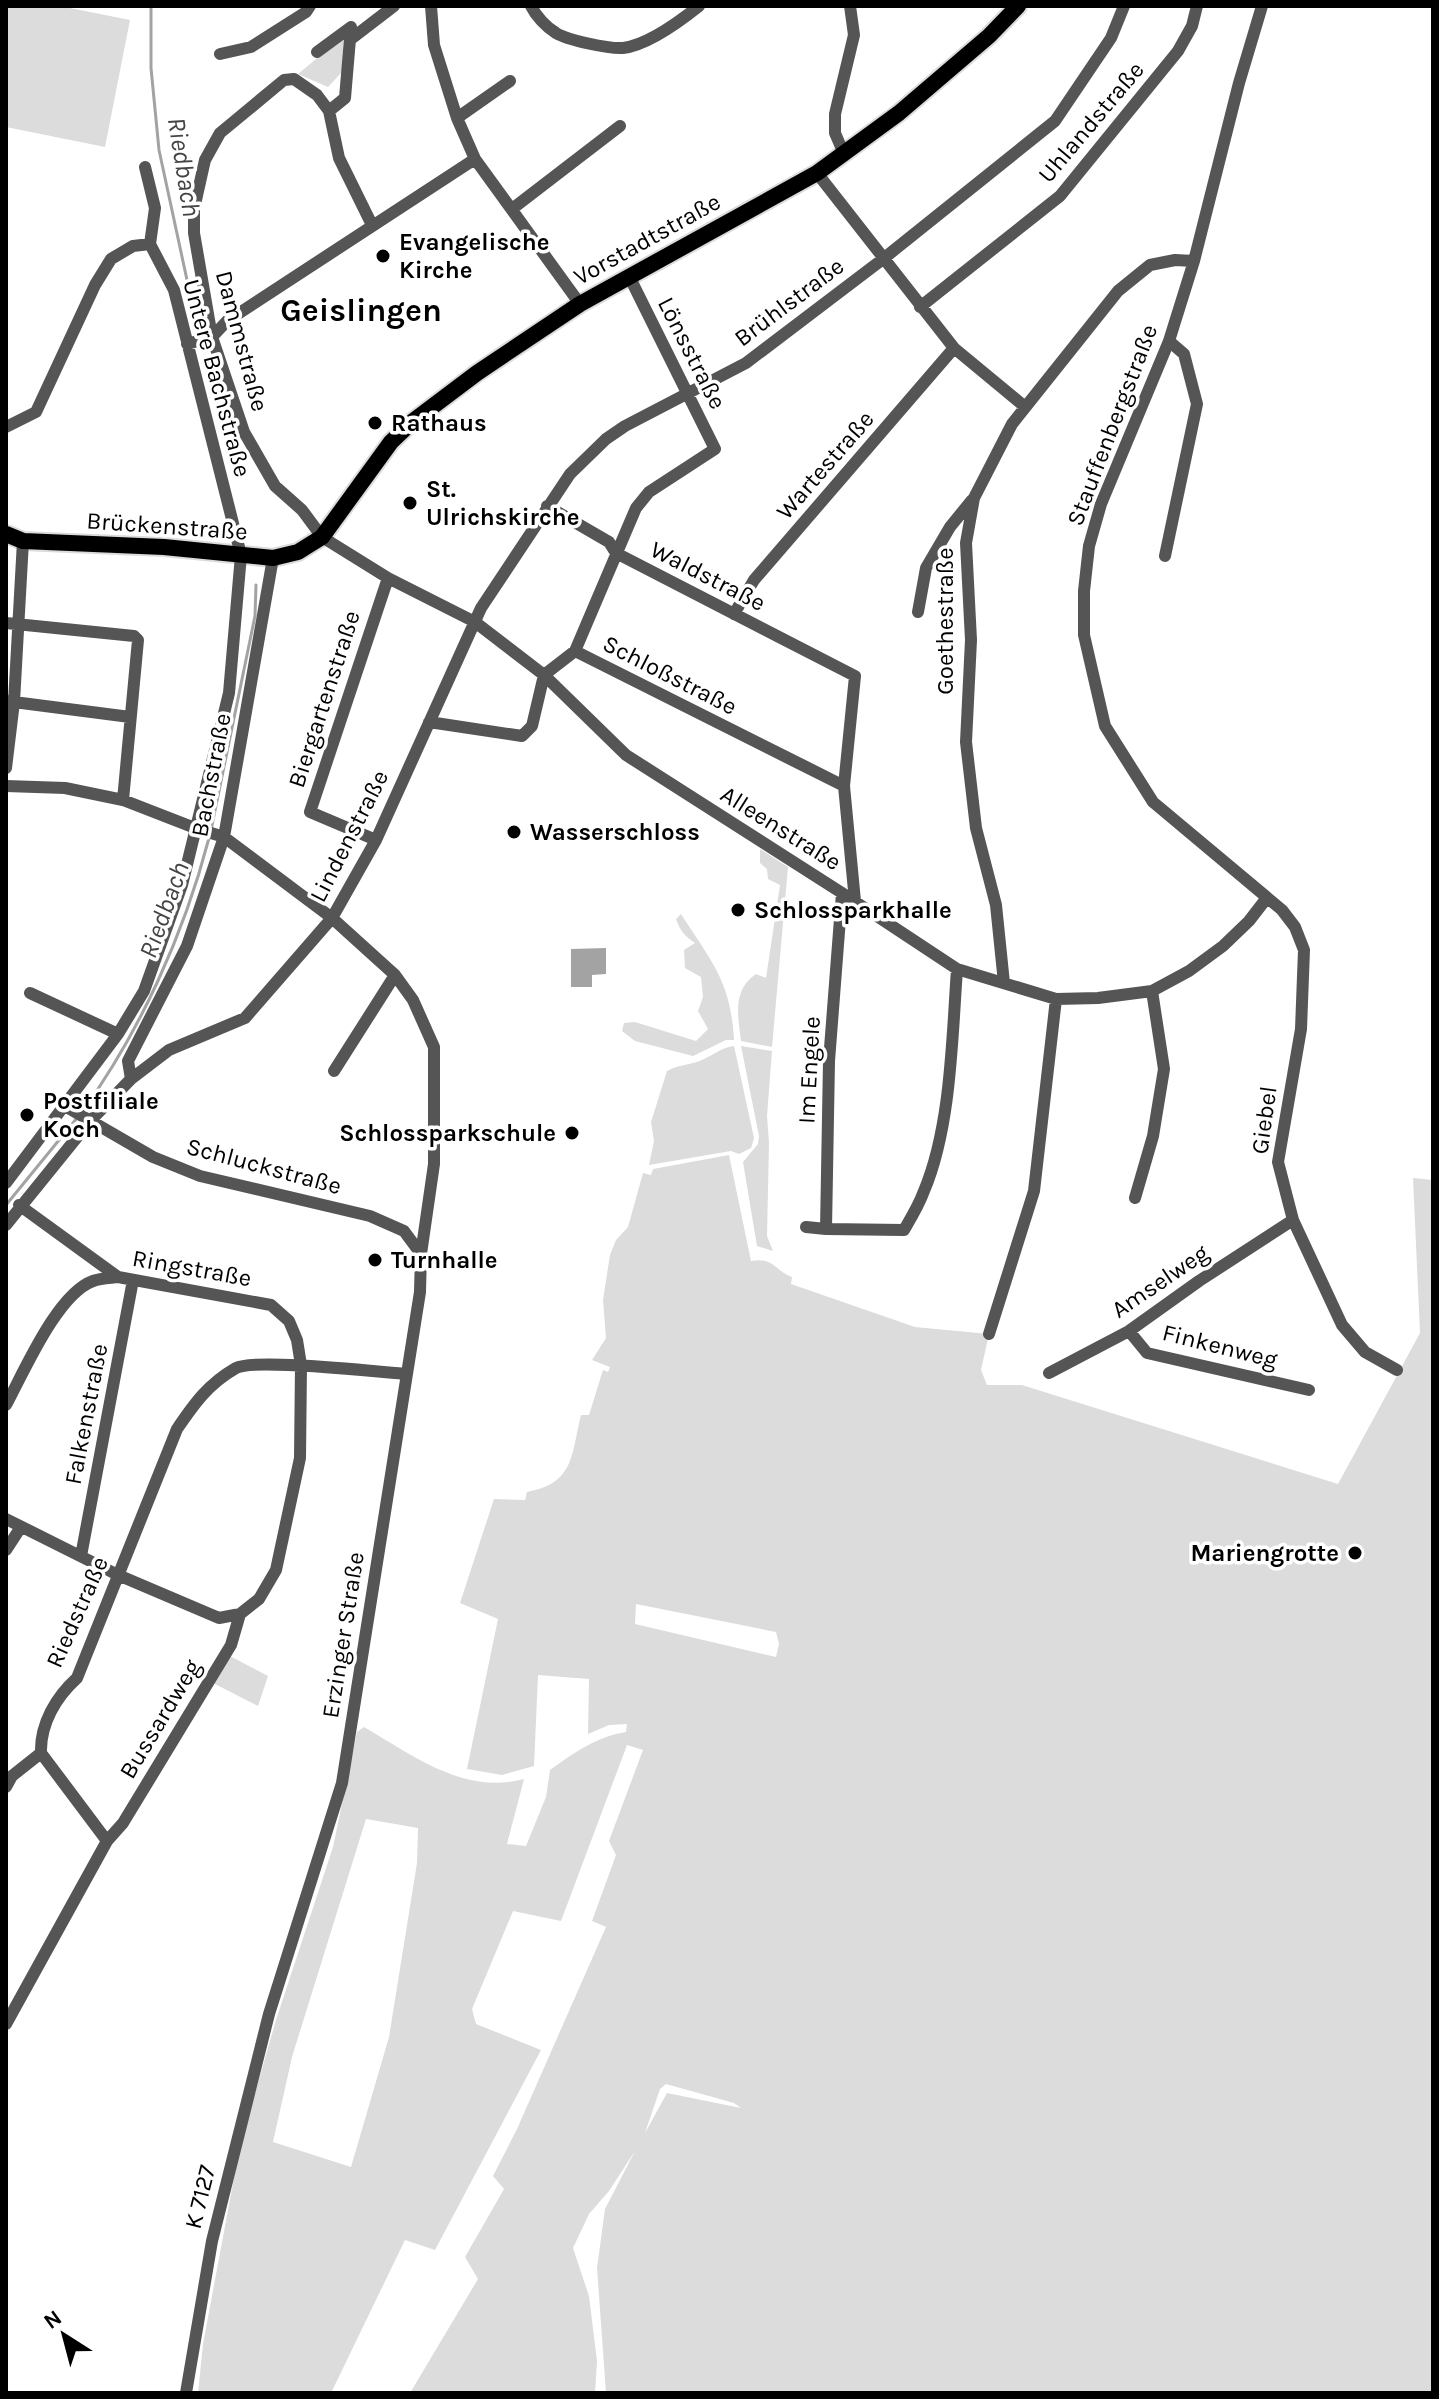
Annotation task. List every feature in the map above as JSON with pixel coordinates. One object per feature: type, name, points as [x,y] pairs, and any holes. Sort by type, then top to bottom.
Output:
[{"type":"main road","name":"Vorstadtstraße","points":[[322,537],[391,442],[412,422],[477,373],[580,304],[817,173],[899,113],[989,36],[1018,6]]},
{"type":"main road","name":"Brückenstraße","points":[[6,534],[23,541],[164,547],[273,558],[298,552],[322,537]]},
{"type":"street","points":[[220,54],[251,47],[306,12],[310,6]]},
{"type":"street","points":[[317,52],[394,6]]},
{"type":"street","points":[[431,6],[434,45],[457,118],[475,159],[580,304]]},
{"type":"street","points":[[531,6],[535,14],[558,35],[609,48],[625,48],[673,27],[699,6]]},
{"type":"street","points":[[844,154],[835,133],[835,114],[854,35],[850,6]]},
{"type":"street","name":"Brühlstraße","points":[[475,622],[547,506],[570,474],[606,439],[687,391],[746,363],[883,259],[1055,121],[1111,38],[1124,6]]},
{"type":"street","name":"Uhlandstraße","points":[[920,307],[1060,196],[1178,51],[1192,26],[1197,6]]},
{"type":"street","name":"Stauffenbergstraße","points":[[1262,6],[1194,261],[1169,341],[1101,504],[1089,546],[1084,591],[1084,635],[1105,726],[1153,802],[1266,899]]},
{"type":"street","points":[[351,33],[345,98],[329,111],[339,158],[372,225]]},
{"type":"street","name":"Dammstraße","points":[[322,537],[302,510],[275,486],[244,432],[212,337],[194,233],[194,209],[205,160],[220,133],[284,80],[294,79],[317,95],[329,111]]},
{"type":"street","points":[[457,118],[510,81]]},
{"type":"street","points":[[512,209],[620,126]]},
{"type":"street","points":[[187,344],[212,337],[227,321],[475,159]]},
{"type":"street","points":[[6,427],[36,412],[95,285],[111,259],[133,246],[150,244],[155,208],[145,167]]},
{"type":"street","points":[[817,173],[954,348],[1024,406]]},
{"type":"street","name":"Untere Bachstraße","points":[[150,244],[174,290],[241,555]]},
{"type":"street","name":"Goethestraße","points":[[1004,983],[996,905],[976,828],[966,742],[971,640],[966,543],[974,498],[1024,406],[1118,291],[1150,265],[1175,260],[1194,261]]},
{"type":"street","name":"Lönsstraße","points":[[616,553],[636,508],[649,492],[715,449],[629,276]]},
{"type":"street","points":[[1165,556],[1197,404],[1184,354],[1169,341]]},
{"type":"street","name":"Wartestraße","points":[[734,614],[754,580],[954,348]]},
{"type":"street","points":[[918,612],[926,568],[950,527],[974,498]]},
{"type":"street","name":"Waldstraße","points":[[547,506],[609,542],[616,553],[855,676],[844,786]]},
{"type":"street","points":[[322,537],[388,578],[475,622],[544,675],[532,726],[522,736],[429,722]]},
{"type":"street","points":[[6,768],[10,702],[20,624],[23,541]]},
{"type":"street","points":[[575,651],[616,553]]},
{"type":"street","name":"Bachstraße","points":[[6,1183],[69,1108],[176,941],[182,885],[210,833],[229,693],[241,555]]},
{"type":"street","name":"Bachstraße","points":[[131,1079],[128,1061],[176,941],[210,833],[273,558]]},
{"type":"street","name":"Biergartenstraße","points":[[376,840],[310,812],[388,578]]},
{"type":"street","name":"Lindenstraße","points":[[131,1079],[169,1050],[245,1018],[332,918],[376,840],[475,622]]},
{"type":"street","points":[[6,623],[134,636],[138,640],[123,800]]},
{"type":"street","name":"Schloßstraße","points":[[544,675],[575,651],[844,786]]},
{"type":"street","name":"Alleenstraße","points":[[544,675],[626,755],[957,969],[1056,999],[1098,998],[1152,991],[1189,971],[1223,946],[1266,899]]},
{"type":"street","points":[[10,702],[130,717]]},
{"type":"street","name":"Erzinger Straße","points":[[6,786],[65,788],[123,800],[210,833],[332,918],[395,975],[413,1000],[434,1047],[434,1164],[421,1254],[420,1292],[342,1783],[269,2014]]},
{"type":"street","points":[[844,786],[855,901]]},
{"type":"street","name":"Im Engele","points":[[826,1229],[829,1061],[842,893]]},
{"type":"street","name":"Giebel","points":[[1266,899],[1282,910],[1295,927],[1304,950],[1301,1029],[1278,1162],[1293,1220],[1342,1325],[1365,1352],[1397,1370]]},
{"type":"street","points":[[806,1227],[904,1230],[924,1192],[937,1151],[950,1065],[957,969]]},
{"type":"street","points":[[334,1071],[395,975]]},
{"type":"street","points":[[1135,1198],[1153,1136],[1164,1069],[1152,991]]},
{"type":"street","points":[[30,993],[118,1034]]},
{"type":"street","points":[[989,1334],[1034,1191],[1056,999]]},
{"type":"street","points":[[6,1225],[88,1119],[131,1079]]},
{"type":"street","name":"Schluckstraße","points":[[69,1108],[153,1157],[200,1176],[370,1216],[404,1231],[421,1254]]},
{"type":"street","points":[[19,1205],[118,1277]]},
{"type":"street","name":"Amselweg","points":[[1049,1373],[1129,1331],[1293,1220]]},
{"type":"street","name":"Ringstraße","points":[[6,1405],[56,1314],[73,1293],[93,1281],[118,1277],[271,1305],[289,1321],[297,1340],[301,1365],[300,1458],[276,1570],[259,1599],[240,1614]]},
{"type":"street","name":"Falkenstraße","points":[[81,1556],[133,1280]]},
{"type":"street","name":"Finkenweg","points":[[1129,1331],[1147,1353],[1309,1390]]},
{"type":"street","name":"Riedstraße","points":[[41,1753],[41,1738],[55,1704],[60,1693],[77,1678],[177,1429],[201,1394],[239,1366],[301,1365],[407,1374]]},
{"type":"street","points":[[6,1519],[118,1575],[219,1618],[240,1614]]},
{"type":"street","points":[[6,1550],[21,1527]]},
{"type":"street","name":"Bussardweg","points":[[107,1841],[123,1823],[231,1645],[240,1614]]},
{"type":"street","points":[[6,1787],[12,1776],[41,1753],[107,1841],[6,2024]]},
{"type":"street","name":"K 7127","points":[[186,2393],[212,2241],[269,2014]]},
{"type":"shaded area","points":[[6,6],[60,6],[130,20],[105,147],[6,127]]},
{"type":"shaded area","points":[[344,36],[342,72],[328,87],[298,74]]},
{"type":"shaded area","points":[[760,849],[788,867],[772,1047],[741,1041],[738,1013],[740,996],[748,980],[756,974],[766,978],[780,885],[768,879],[767,869],[760,863]]},
{"type":"shaded area","points":[[681,914],[718,972],[729,1002],[734,1040],[726,1040],[693,1056],[635,1041],[622,1031],[624,1023],[635,1022],[696,1041],[708,1029],[698,1011],[703,997],[701,977],[685,968],[684,950],[695,943],[679,927],[676,919]]},
{"type":"shaded area","points":[[606,948],[606,974],[592,975],[592,987],[571,987],[571,949]]},
{"type":"shaded area","points":[[734,1046],[754,1138],[751,1148],[739,1154],[731,1151],[649,1165],[654,1141],[651,1122],[667,1071]]},
{"type":"shaded area","points":[[741,1046],[772,1051],[767,1116],[767,1236],[773,1251],[757,1246],[743,1162],[758,1144],[759,1136]]},
{"type":"shaded area","points":[[729,1155],[751,1261],[770,1263],[792,1277],[791,1284],[915,1327],[989,1334],[981,1370],[987,1385],[1022,1385],[1338,1484],[1420,1333],[1413,1178],[1433,1180],[1433,2393],[606,2393],[597,2268],[605,2209],[635,2151],[609,2191],[589,2214],[573,2248],[589,2296],[597,2361],[595,2393],[410,2393],[478,2279],[465,2257],[504,2189],[493,2176],[517,2129],[606,1927],[592,1921],[616,1855],[609,1841],[643,1750],[627,1745],[561,1921],[513,1911],[472,2009],[476,2024],[541,2050],[435,2250],[405,2240],[331,2393],[198,2393],[203,2344],[240,2146],[276,2020],[333,1847],[357,1732],[364,1727],[440,1770],[460,1777],[502,1783],[524,1779],[507,1844],[526,1846],[546,1797],[550,1770],[595,1741],[626,1732],[627,1724],[609,1725],[588,1734],[589,1679],[538,1675],[534,1766],[502,1775],[467,1769],[498,1619],[460,1603],[494,1499],[525,1500],[527,1492],[554,1482],[568,1465],[581,1415],[589,1415],[603,1370],[608,1372],[610,1367],[592,1360],[606,1338],[603,1300],[610,1255],[616,1240],[628,1227],[643,1173],[651,1175],[653,1169]],"holes":[[[636,1604],[776,1632],[779,1644],[776,1657],[635,1624]],[[366,1819],[418,1828],[417,1863],[389,2037],[351,2167],[273,2142],[292,2057]],[[666,2084],[734,2103],[741,2108],[667,2093],[645,2133],[660,2089]]]},
{"type":"shaded area","points":[[228,1655],[268,1676],[258,1706],[213,1683]]},
{"type":"waterway","name":"Riedbach","points":[[151,6],[151,68],[159,150],[198,331]]},
{"type":"waterway","name":"Riedbach","points":[[211,830],[255,616],[256,585]]},
{"type":"waterway","name":"Riedbach","points":[[82,1112],[123,1049],[158,981],[187,910],[209,838]]},
{"type":"waterway","name":"Riedbach","points":[[6,1205],[77,1118]]},
{"type":"place","name":"Evangelische Kirche","points":[[383,256]]},
{"type":"place","name":"Rathaus","points":[[375,423]]},
{"type":"place","name":"St. Ulrichskirche","points":[[410,503]]},
{"type":"place","name":"Wasserschloss","points":[[514,832]]},
{"type":"place","name":"Schlossparkhalle","points":[[738,910]]},
{"type":"place","name":"Postfiliale Koch","points":[[27,1115]]},
{"type":"place","name":"Schlossparkschule","points":[[572,1133]]},
{"type":"place","name":"Turnhalle","points":[[375,1260]]},
{"type":"place","name":"Mariengrotte","points":[[1355,1553]]},
{"type":"district","name":"Geislingen","points":[[361,310]]}]
